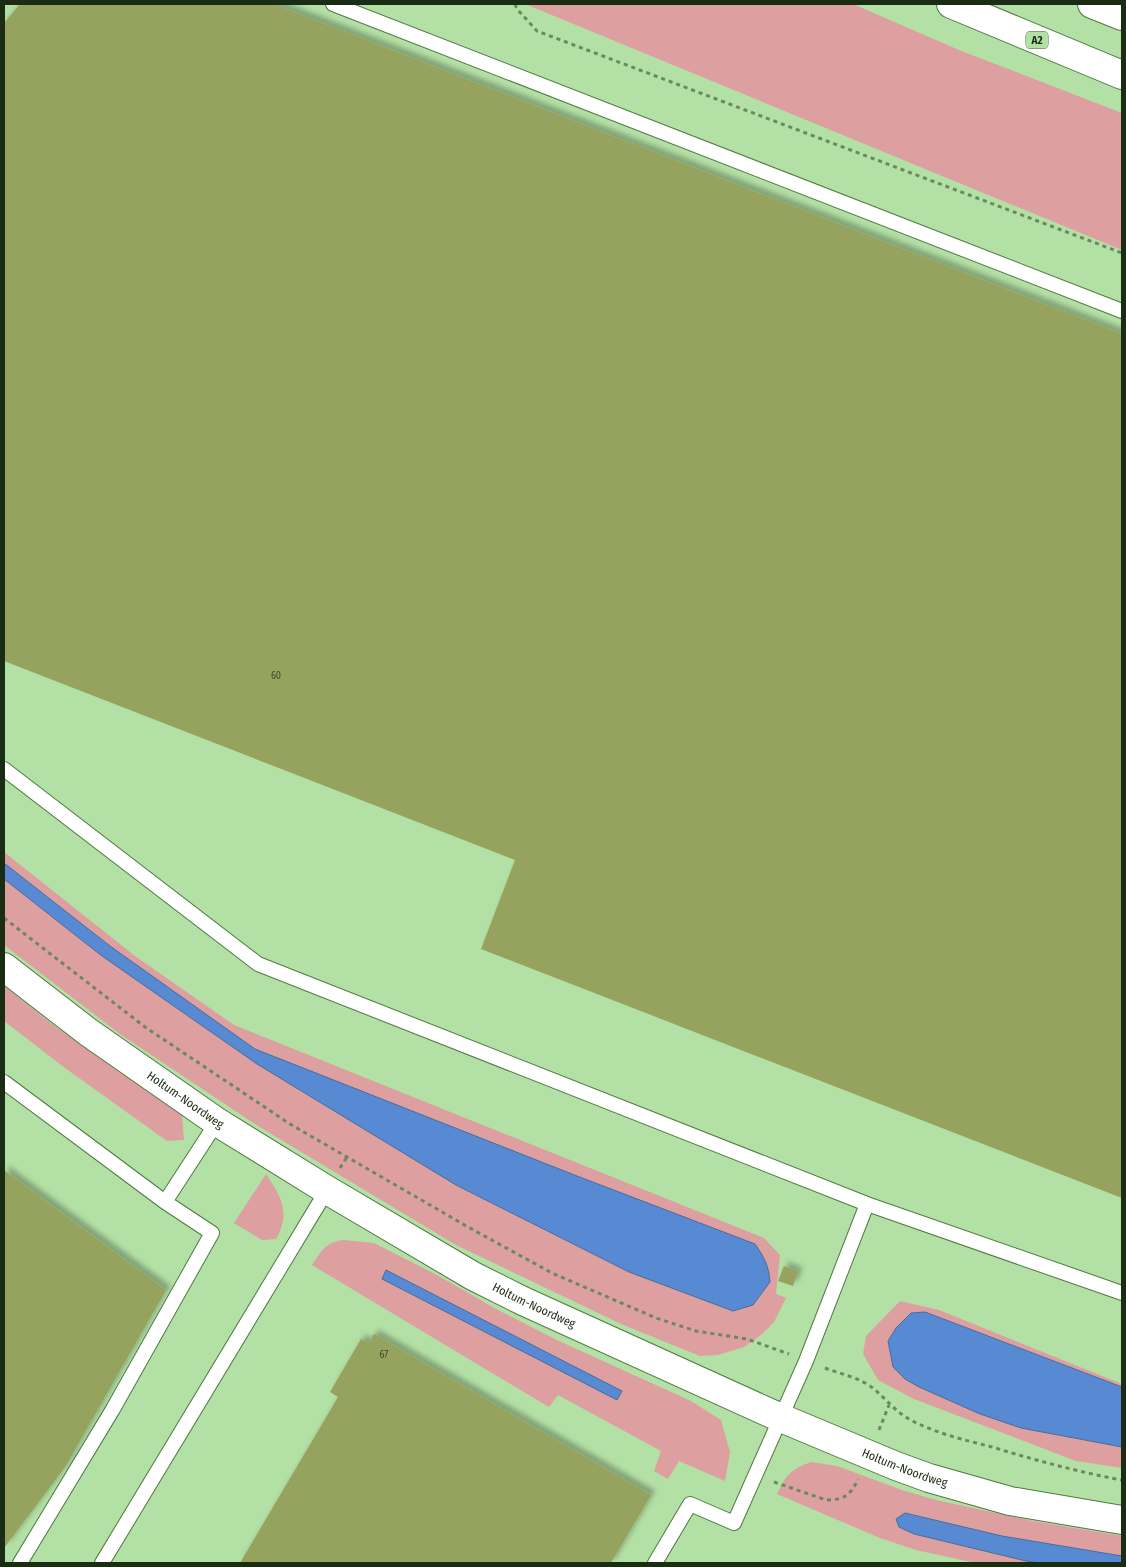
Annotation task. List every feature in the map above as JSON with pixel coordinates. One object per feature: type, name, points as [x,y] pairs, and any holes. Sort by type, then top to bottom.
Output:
[{"type":"main road","name":"A2","points":[[951,4],[1122,75]]},
{"type":"main road","points":[[1092,4],[1122,16]]},
{"type":"main road","name":"Holtum-Noordweg","points":[[4,967],[88,1032],[217,1122],[327,1190],[482,1280],[523,1301],[782,1418],[896,1466],[954,1486],[1010,1501],[1122,1520]]},
{"type":"lane","points":[[334,4],[1122,311]]},
{"type":"lane","points":[[4,769],[258,964],[867,1204],[1122,1293]]},
{"type":"lane","points":[[4,1082],[165,1202],[212,1233],[113,1409],[20,1563]]},
{"type":"lane","points":[[165,1202],[217,1122]]},
{"type":"lane","points":[[102,1563],[327,1190]]},
{"type":"lane","points":[[655,1563],[690,1504],[734,1523],[782,1418],[867,1204]]},
{"type":"path","points":[[515,4],[517,9],[537,32],[1122,253]]},
{"type":"path","points":[[4,918],[145,1027],[290,1124],[468,1227],[552,1273],[656,1318],[696,1331],[735,1338]]},
{"type":"path","points":[[889,1405],[909,1419],[965,1440],[1096,1475],[1122,1480]]},
{"type":"shaded area","points":[[525,4],[853,4],[959,50],[1122,113],[1122,250]]},
{"type":"shaded area","points":[[4,852],[135,956],[234,1025],[764,1238],[780,1255],[776,1294],[786,1298],[774,1322],[761,1335],[744,1347],[718,1355],[700,1356],[621,1324],[456,1245],[258,1126],[120,1034],[4,945]]},
{"type":"shaded area","points":[[4,986],[56,1027],[182,1114],[184,1140],[167,1141],[65,1068],[4,1021]]},
{"type":"shaded area","points":[[266,1174],[280,1197],[283,1221],[276,1239],[262,1240],[234,1223]]},
{"type":"shaded area","points":[[343,1240],[374,1243],[559,1341],[691,1401],[721,1420],[730,1452],[725,1481],[679,1461],[668,1479],[654,1471],[661,1451],[558,1395],[549,1407],[312,1265],[324,1248],[332,1243]]},
{"type":"shaded area","points":[[900,1301],[939,1310],[1122,1384],[1122,1468],[1076,1461],[914,1399],[878,1380],[863,1354],[866,1336]]},
{"type":"shaded area","points":[[811,1462],[837,1466],[902,1490],[936,1500],[1033,1521],[1122,1536],[1122,1563],[976,1563],[916,1550],[880,1538],[777,1494],[790,1474]]},
{"type":"water","points":[[4,863],[110,946],[255,1049],[755,1244],[766,1262],[770,1282],[753,1305],[733,1311],[629,1272],[456,1185],[257,1064],[102,956],[4,879]]},
{"type":"water","points":[[386,1270],[622,1391],[617,1400],[382,1279]]},
{"type":"water","points":[[925,1312],[1122,1387],[1122,1447],[1021,1428],[980,1414],[905,1379],[893,1367],[888,1341],[896,1328],[911,1313]]},
{"type":"water","points":[[905,1513],[1002,1536],[1122,1556],[1122,1563],[1040,1563],[1026,1561],[914,1534],[899,1527],[896,1519]]},
{"type":"building","points":[[20,4],[274,4],[1122,334],[1122,1198],[481,949],[515,860],[4,661],[4,23]]},
{"type":"building","points":[[4,1170],[166,1290],[65,1467],[4,1548]]},
{"type":"building","points":[[784,1266],[798,1272],[793,1286],[778,1281]]},
{"type":"building","points":[[374,1334],[651,1495],[611,1563],[240,1563],[338,1397],[330,1392],[361,1339],[369,1343]]}]
